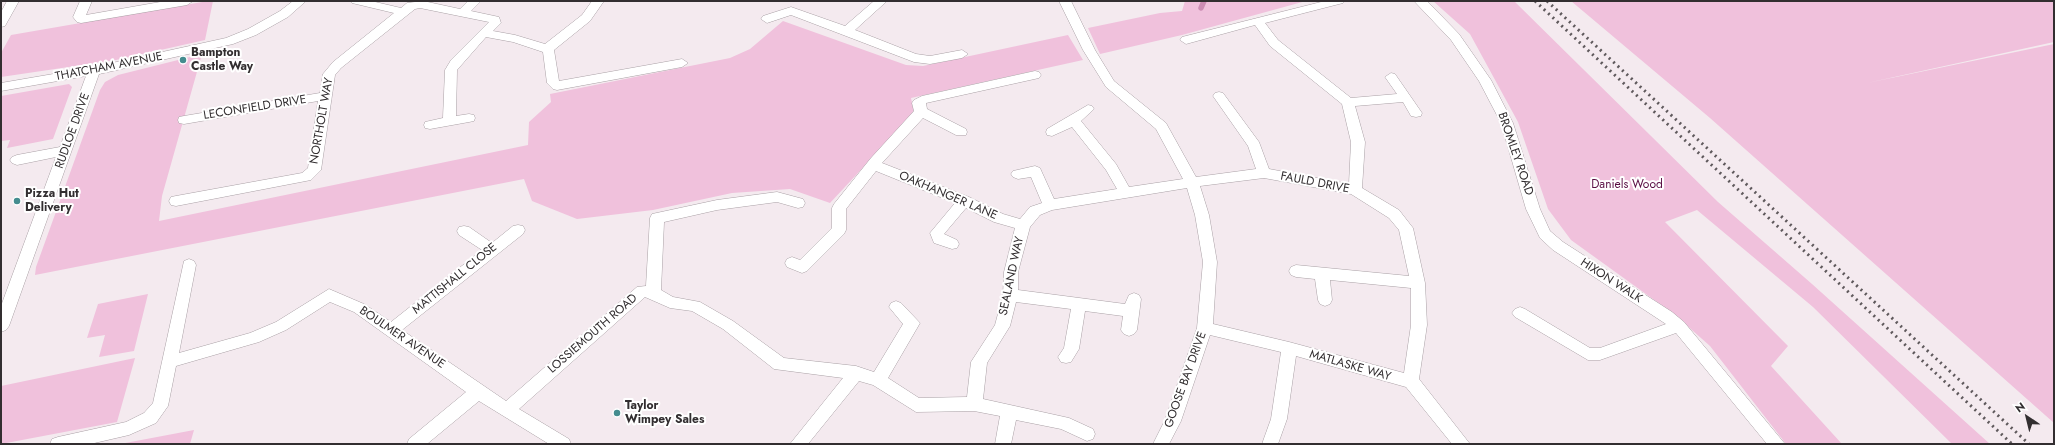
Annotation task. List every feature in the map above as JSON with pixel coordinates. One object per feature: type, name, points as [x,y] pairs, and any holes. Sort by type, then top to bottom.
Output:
[{"type":"street","points":[[1,23],[13,1]]},
{"type":"street","points":[[86,1],[79,17],[81,19],[133,6],[187,1]]},
{"type":"street","name":"THATCHAM AVENUE","points":[[1,87],[94,71],[229,41],[252,32],[284,14],[300,1]]},
{"type":"street","points":[[356,1],[403,12],[411,6],[420,4],[495,20],[495,23],[455,63],[451,70],[449,122]]},
{"type":"street","points":[[462,12],[475,1]]},
{"type":"street","points":[[547,48],[586,18],[598,1]]},
{"type":"street","points":[[847,31],[881,1]]},
{"type":"street","name":"GOOSE BAY DRIVE","points":[[1065,1],[1099,69],[1110,84],[1142,108],[1162,126],[1192,182],[1202,215],[1210,262],[1205,328],[1173,422],[1161,444]]},
{"type":"street","points":[[1186,40],[1258,20],[1339,1]]},
{"type":"street","name":"BROMLEY ROAD","points":[[1420,1],[1455,37],[1485,80],[1507,124],[1534,209],[1545,234]]},
{"type":"street","points":[[767,18],[791,11],[847,31],[914,58],[930,60],[962,54]]},
{"type":"street","name":"NORTHOLT WAY","points":[[176,201],[306,177],[314,170],[329,74],[337,65],[403,12]]},
{"type":"street","points":[[1258,20],[1274,43],[1348,102],[1358,142],[1355,190]]},
{"type":"street","points":[[484,33],[515,39],[547,48]]},
{"type":"street","points":[[547,48],[549,52],[553,83],[557,86],[682,62]]},
{"type":"street","name":"RUDLOE DRIVE","points":[[1,326],[94,71]]},
{"type":"street","points":[[961,132],[921,112],[918,103],[922,100],[1035,75]]},
{"type":"street","points":[[1391,77],[1416,113]]},
{"type":"street","name":"LECONFIELD DRIVE","points":[[184,120],[325,96]]},
{"type":"street","name":"FAULD DRIVE","points":[[1219,96],[1254,145],[1264,173]]},
{"type":"street","points":[[1348,102],[1406,98]]},
{"type":"street","points":[[1052,132],[1073,121],[1088,109]]},
{"type":"street","points":[[792,262],[802,267],[839,230],[838,208],[876,161],[921,112]]},
{"type":"street","points":[[430,125],[469,118]]},
{"type":"street","points":[[1073,121],[1085,133],[1111,166],[1125,192]]},
{"type":"street","points":[[17,160],[66,150]]},
{"type":"street","name":"OAKHANGER LANE","points":[[874,165],[964,201],[999,218],[1023,225]]},
{"type":"street","points":[[1018,174],[1035,171],[1050,204]]},
{"type":"street","name":"FAULD DRIVE","points":[[1192,182],[1264,173],[1355,190],[1394,214],[1406,228],[1418,283],[1418,325],[1411,381]]},
{"type":"street","name":"SEALAND WAY","points":[[974,404],[979,362],[1002,326],[1010,295],[1011,272],[1023,225],[1035,211],[1050,204],[1192,182]]},
{"type":"street","points":[[653,293],[657,218],[717,205],[777,197],[798,203]]},
{"type":"street","points":[[952,244],[939,238],[937,233],[964,201]]},
{"type":"street","name":"MATTISHALL CLOSE","points":[[392,330],[491,249],[518,230]]},
{"type":"street","points":[[464,231],[491,249]]},
{"type":"street","name":"HIXON WALK","points":[[1545,234],[1558,246],[1667,316],[1678,326],[1777,444]]},
{"type":"street","points":[[58,444],[129,428],[150,418],[160,406],[189,265]]},
{"type":"street","points":[[1296,271],[1418,283]]},
{"type":"street","points":[[1322,274],[1325,300]]},
{"type":"street","name":"LOSSIEMOUTH ROAD","points":[[508,409],[642,291],[653,293],[670,302],[696,306],[728,325],[780,364],[856,373],[878,380],[916,406],[974,404],[1063,423],[1087,434]]},
{"type":"street","name":"BOULMER AVENUE","points":[[169,362],[254,338],[281,326],[329,295],[360,308],[478,392],[508,409],[562,444]]},
{"type":"street","points":[[1010,295],[1079,304],[1132,305],[1129,330]]},
{"type":"street","points":[[1066,356],[1071,349],[1079,304]]},
{"type":"street","points":[[878,380],[912,323],[896,307]]},
{"type":"street","points":[[1520,313],[1588,354],[1600,354],[1678,326]]},
{"type":"street","name":"MATLASKE WAY","points":[[1205,328],[1289,348],[1398,379],[1411,381]]},
{"type":"street","points":[[1270,444],[1279,419],[1289,348]]},
{"type":"street","points":[[798,444],[856,373]]},
{"type":"street","points":[[1411,381],[1462,444]]},
{"type":"street","points":[[414,444],[478,392]]},
{"type":"street","points":[[1003,444],[1009,412]]},
{"type":"green space","points":[[213,1],[205,40],[116,60],[1,77],[1,53],[11,35]]},
{"type":"green space","points":[[1185,1],[1306,1],[1182,35],[1100,54],[1088,28],[1160,13],[1182,11]]},
{"type":"green space","name":"Daniels Wood","points":[[1433,1],[1514,1],[1718,202],[1812,284],[1990,444],[1952,444],[1813,307],[1697,210],[1665,222],[1788,346],[1771,366],[1842,444],[1786,444],[1710,346],[1675,315],[1571,240],[1548,209],[1518,122],[1470,34]]},
{"type":"green space","points":[[1571,1],[2054,1],[2054,42],[1867,83],[2054,44],[2054,423],[1710,118]]},
{"type":"green space","points":[[783,21],[906,65],[923,66],[1068,35],[1083,60],[911,98],[914,113],[830,203],[790,189],[732,193],[653,210],[577,219],[532,201],[524,179],[35,275],[36,267],[100,90],[105,82],[118,75],[202,54],[162,196],[159,221],[528,145],[529,122],[551,102],[550,94],[730,58],[750,49]]},
{"type":"green space","points":[[69,84],[72,87],[53,139],[7,148],[10,140],[1,141],[1,96]]},
{"type":"green space","points":[[148,294],[134,351],[99,357],[105,335],[87,338],[98,304]]},
{"type":"green space","points":[[135,358],[117,422],[1,444],[1,386]]},
{"type":"green space","points":[[194,430],[190,444],[120,444]]},
{"type":"waterway","points":[[1201,8],[1204,1]]},
{"type":"railway","points":[[1535,1],[2012,444]]},
{"type":"railway","points":[[1547,1],[2029,444]]},
{"type":"place","name":"Bampton Castle Way","points":[[183,60]]},
{"type":"place","name":"Pizza Hut Delivery","points":[[17,201]]},
{"type":"place","name":"Taylor Wimpey Sales","points":[[617,413]]}]
